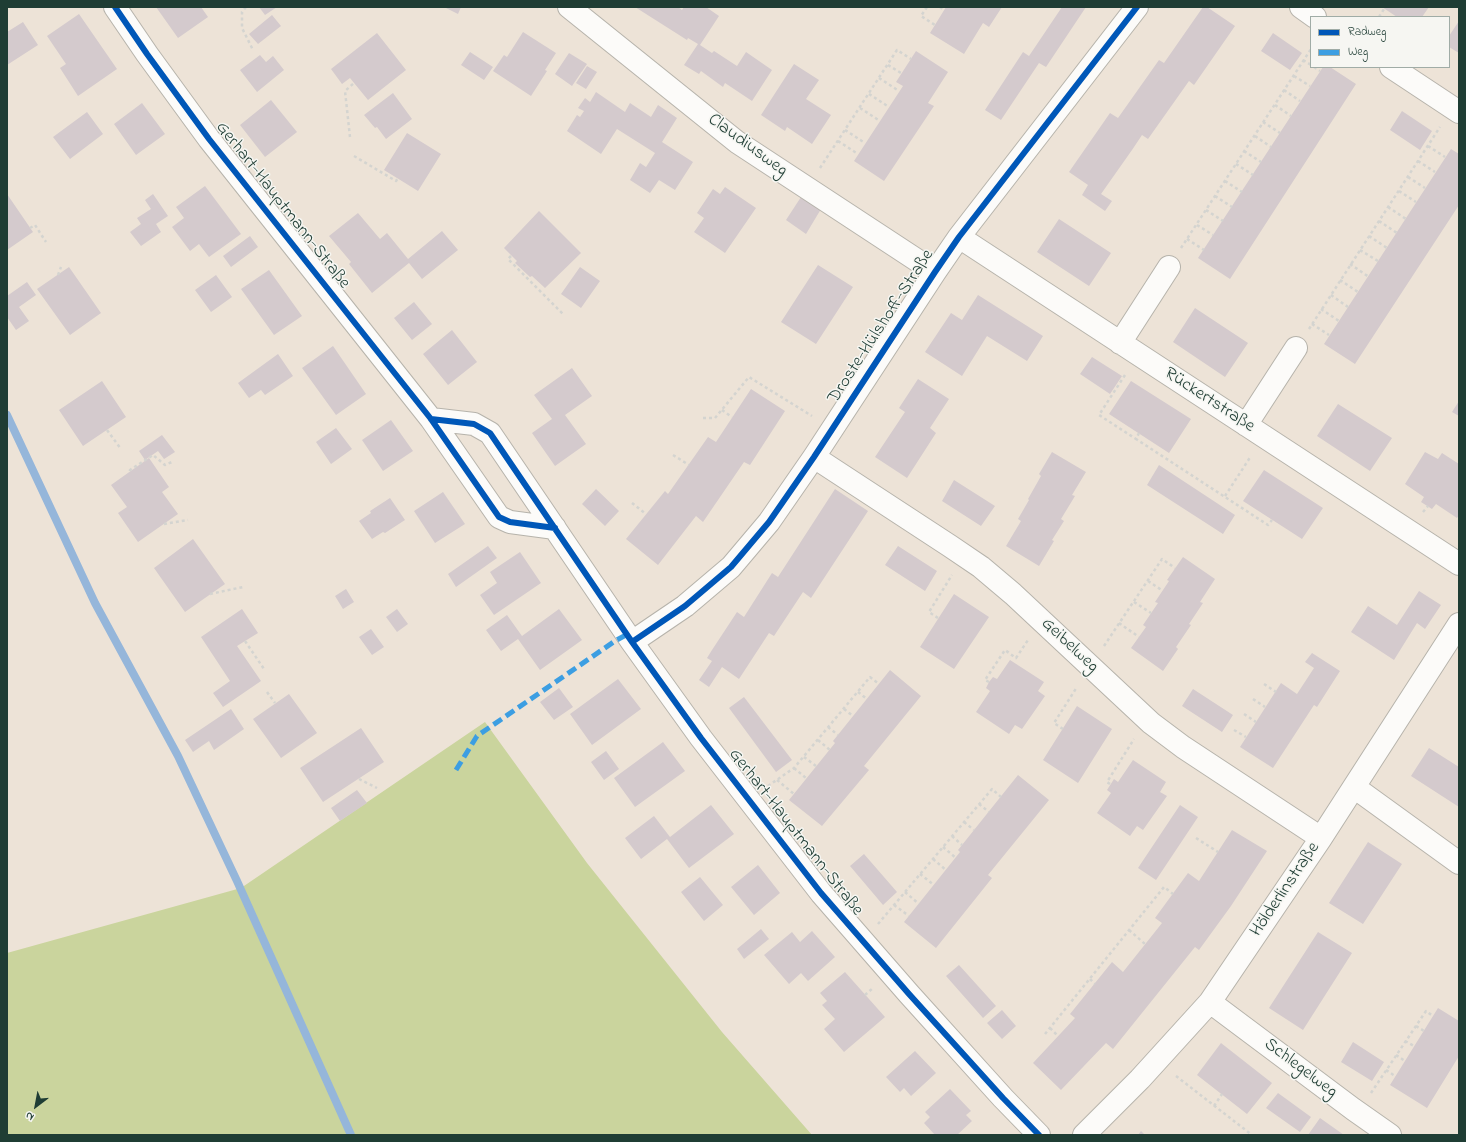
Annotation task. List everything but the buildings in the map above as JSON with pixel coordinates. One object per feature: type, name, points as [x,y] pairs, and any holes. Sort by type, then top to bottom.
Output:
[{"type":"street","name":"Gerhart-Hauptmann-Straße","points":[[115,7],[146,54],[209,138],[431,419],[500,517],[510,522],[555,528]]},
{"type":"street","name":"Claudiusweg","points":[[569,7],[737,142],[935,272]]},
{"type":"street","name":"Droste-Hülshoff-Straße","points":[[632,642],[685,606],[731,567],[769,522],[814,458],[959,237],[1137,7]]},
{"type":"street","points":[[1300,7],[1314,16]]},
{"type":"street","points":[[1393,68],[1456,110]]},
{"type":"street","name":"Rückertstraße","points":[[959,237],[1459,564]]},
{"type":"street","points":[[1127,347],[1169,267]]},
{"type":"street","points":[[1246,425],[1296,348]]},
{"type":"street","name":"Gerhart-Hauptmann-Straße","points":[[431,419],[474,424],[490,433],[632,642],[701,738],[821,893],[909,994],[1003,1098],[1039,1135]]},
{"type":"street","name":"Geibelweg","points":[[814,458],[981,567],[1041,620],[1147,719],[1183,747],[1321,838]]},
{"type":"street","name":"Hölderlinstraße","points":[[1084,1135],[1156,1061],[1210,1002],[1321,838],[1459,624]]},
{"type":"street","points":[[1354,787],[1459,863]]},
{"type":"street","name":"Schlegelweg","points":[[1210,1002],[1357,1113],[1390,1135]]},
{"type":"path","points":[[246,7],[242,12],[242,28],[252,50]]},
{"type":"path","points":[[927,7],[921,16],[935,25]]},
{"type":"path","points":[[940,7],[944,10]]},
{"type":"path","points":[[1380,16],[1384,9]]},
{"type":"path","points":[[807,188],[898,50],[911,59]]},
{"type":"path","points":[[1169,267],[1310,51]]},
{"type":"path","points":[[1304,60],[1310,64]]},
{"type":"path","points":[[888,64],[901,73]]},
{"type":"path","points":[[1316,68],[1320,71]]},
{"type":"path","points":[[1294,76],[1310,86]]},
{"type":"path","points":[[879,78],[899,91]]},
{"type":"path","points":[[350,138],[345,91],[354,83]]},
{"type":"path","points":[[1284,90],[1300,101]]},
{"type":"path","points":[[869,94],[889,107]]},
{"type":"path","points":[[1275,105],[1291,116]]},
{"type":"path","points":[[860,108],[880,121]]},
{"type":"path","points":[[1296,348],[1428,146],[1456,110]]},
{"type":"path","points":[[1264,122],[1280,133]]},
{"type":"path","points":[[845,130],[865,143]]},
{"type":"path","points":[[1254,136],[1271,147]]},
{"type":"path","points":[[838,141],[858,154]]},
{"type":"path","points":[[1428,146],[1445,157]]},
{"type":"path","points":[[1244,151],[1261,162]]},
{"type":"path","points":[[354,156],[396,181],[398,178]]},
{"type":"path","points":[[1418,161],[1435,172]]},
{"type":"path","points":[[1236,164],[1253,175]]},
{"type":"path","points":[[1408,177],[1425,188]]},
{"type":"path","points":[[1225,181],[1242,192]]},
{"type":"path","points":[[1399,190],[1416,202]]},
{"type":"path","points":[[1215,196],[1232,207]]},
{"type":"path","points":[[1388,207],[1406,219]]},
{"type":"path","points":[[1206,210],[1223,221]]},
{"type":"path","points":[[1379,221],[1397,232]]},
{"type":"path","points":[[1197,224],[1213,236]]},
{"type":"path","points":[[30,228],[35,225],[46,242]]},
{"type":"path","points":[[1369,236],[1387,248]]},
{"type":"path","points":[[1187,239],[1204,250]]},
{"type":"path","points":[[1360,250],[1378,262]]},
{"type":"path","points":[[511,256],[508,259],[564,315]]},
{"type":"path","points":[[1350,264],[1368,277]]},
{"type":"path","points":[[58,275],[61,267]]},
{"type":"path","points":[[1340,280],[1358,292]]},
{"type":"path","points":[[535,285],[538,281]]},
{"type":"path","points":[[1331,295],[1348,307]]},
{"type":"path","points":[[1322,309],[1339,321]]},
{"type":"path","points":[[1312,324],[1329,335]]},
{"type":"path","points":[[1127,347],[1121,372],[1125,374],[1099,415],[1268,525],[1272,520]]},
{"type":"path","points":[[703,418],[715,418],[749,377],[833,429]]},
{"type":"path","points":[[722,410],[732,417]]},
{"type":"path","points":[[107,430],[121,449]]},
{"type":"path","points":[[1136,439],[1139,433]]},
{"type":"path","points":[[1225,496],[1264,437]]},
{"type":"path","points":[[130,472],[130,470],[153,455],[165,465],[172,462]]},
{"type":"path","points":[[672,455],[689,465]]},
{"type":"path","points":[[632,503],[646,514]]},
{"type":"path","points":[[164,524],[188,520]]},
{"type":"path","points":[[938,618],[929,612],[964,555]]},
{"type":"path","points":[[1063,729],[1054,723],[1090,666],[1162,559],[1175,568]]},
{"type":"path","points":[[1148,581],[1163,591]]},
{"type":"path","points":[[210,594],[243,587]]},
{"type":"path","points":[[1134,602],[1151,613]]},
{"type":"path","points":[[989,682],[985,680],[1004,650],[1016,658],[1041,620]]},
{"type":"path","points":[[1119,623],[1138,637]]},
{"type":"path","points":[[245,641],[264,669]]},
{"type":"path","points":[[749,800],[794,768],[870,677],[879,684]]},
{"type":"path","points":[[1264,684],[1276,692]]},
{"type":"path","points":[[267,692],[276,704]]},
{"type":"path","points":[[858,692],[867,699]]},
{"type":"path","points":[[1254,700],[1265,707]]},
{"type":"path","points":[[844,709],[853,716]]},
{"type":"path","points":[[1244,714],[1256,722]]},
{"type":"path","points":[[1110,784],[1106,782],[1147,719]]},
{"type":"path","points":[[828,728],[838,735]]},
{"type":"path","points":[[1234,730],[1246,737]]},
{"type":"path","points":[[818,740],[830,750]]},
{"type":"path","points":[[804,756],[816,766]]},
{"type":"path","points":[[794,768],[806,778]]},
{"type":"path","points":[[359,779],[377,788]]},
{"type":"path","points":[[777,780],[794,794]]},
{"type":"path","points":[[863,941],[992,789],[1001,796]]},
{"type":"path","points":[[979,804],[989,812]]},
{"type":"path","points":[[964,822],[974,830]]},
{"type":"path","points":[[952,836],[962,845]]},
{"type":"path","points":[[1196,838],[1218,852]]},
{"type":"path","points":[[943,847],[956,858]]},
{"type":"path","points":[[933,859],[946,870]]},
{"type":"path","points":[[920,874],[934,885]]},
{"type":"path","points":[[1045,1034],[1164,888],[1173,894]]},
{"type":"path","points":[[905,892],[919,904]]},
{"type":"path","points":[[894,905],[909,916]]},
{"type":"path","points":[[1129,930],[1146,944]]},
{"type":"path","points":[[1090,979],[1095,984]]},
{"type":"path","points":[[1357,1113],[1426,1011],[1433,1016]]},
{"type":"path","points":[[1416,1026],[1424,1030]]},
{"type":"path","points":[[1050,1028],[1058,1036]]},
{"type":"path","points":[[1406,1041],[1414,1046]]},
{"type":"path","points":[[1396,1055],[1405,1061]]},
{"type":"path","points":[[1156,1061],[1252,1135]]},
{"type":"path","points":[[1386,1070],[1396,1076]]},
{"type":"path","points":[[1214,1106],[1222,1094]]},
{"type":"green space","points":[[485,722],[587,863],[722,1032],[812,1135],[7,1135],[7,953],[241,888]]},
{"type":"waterway","points":[[7,415],[95,603],[178,756],[237,881],[351,1135]]},
{"type":"marked path","points":[[456,770],[477,736],[615,641],[626,635]]},
{"type":"cycle path","points":[[115,7],[209,139],[431,419],[499,517],[510,522],[555,528]]},
{"type":"cycle path","points":[[632,642],[685,606],[731,567],[769,522],[814,457],[959,237],[1137,7]]},
{"type":"cycle path","points":[[431,419],[474,424],[490,433],[632,642],[701,738],[821,893],[909,994],[1003,1098],[1039,1135]]}]
